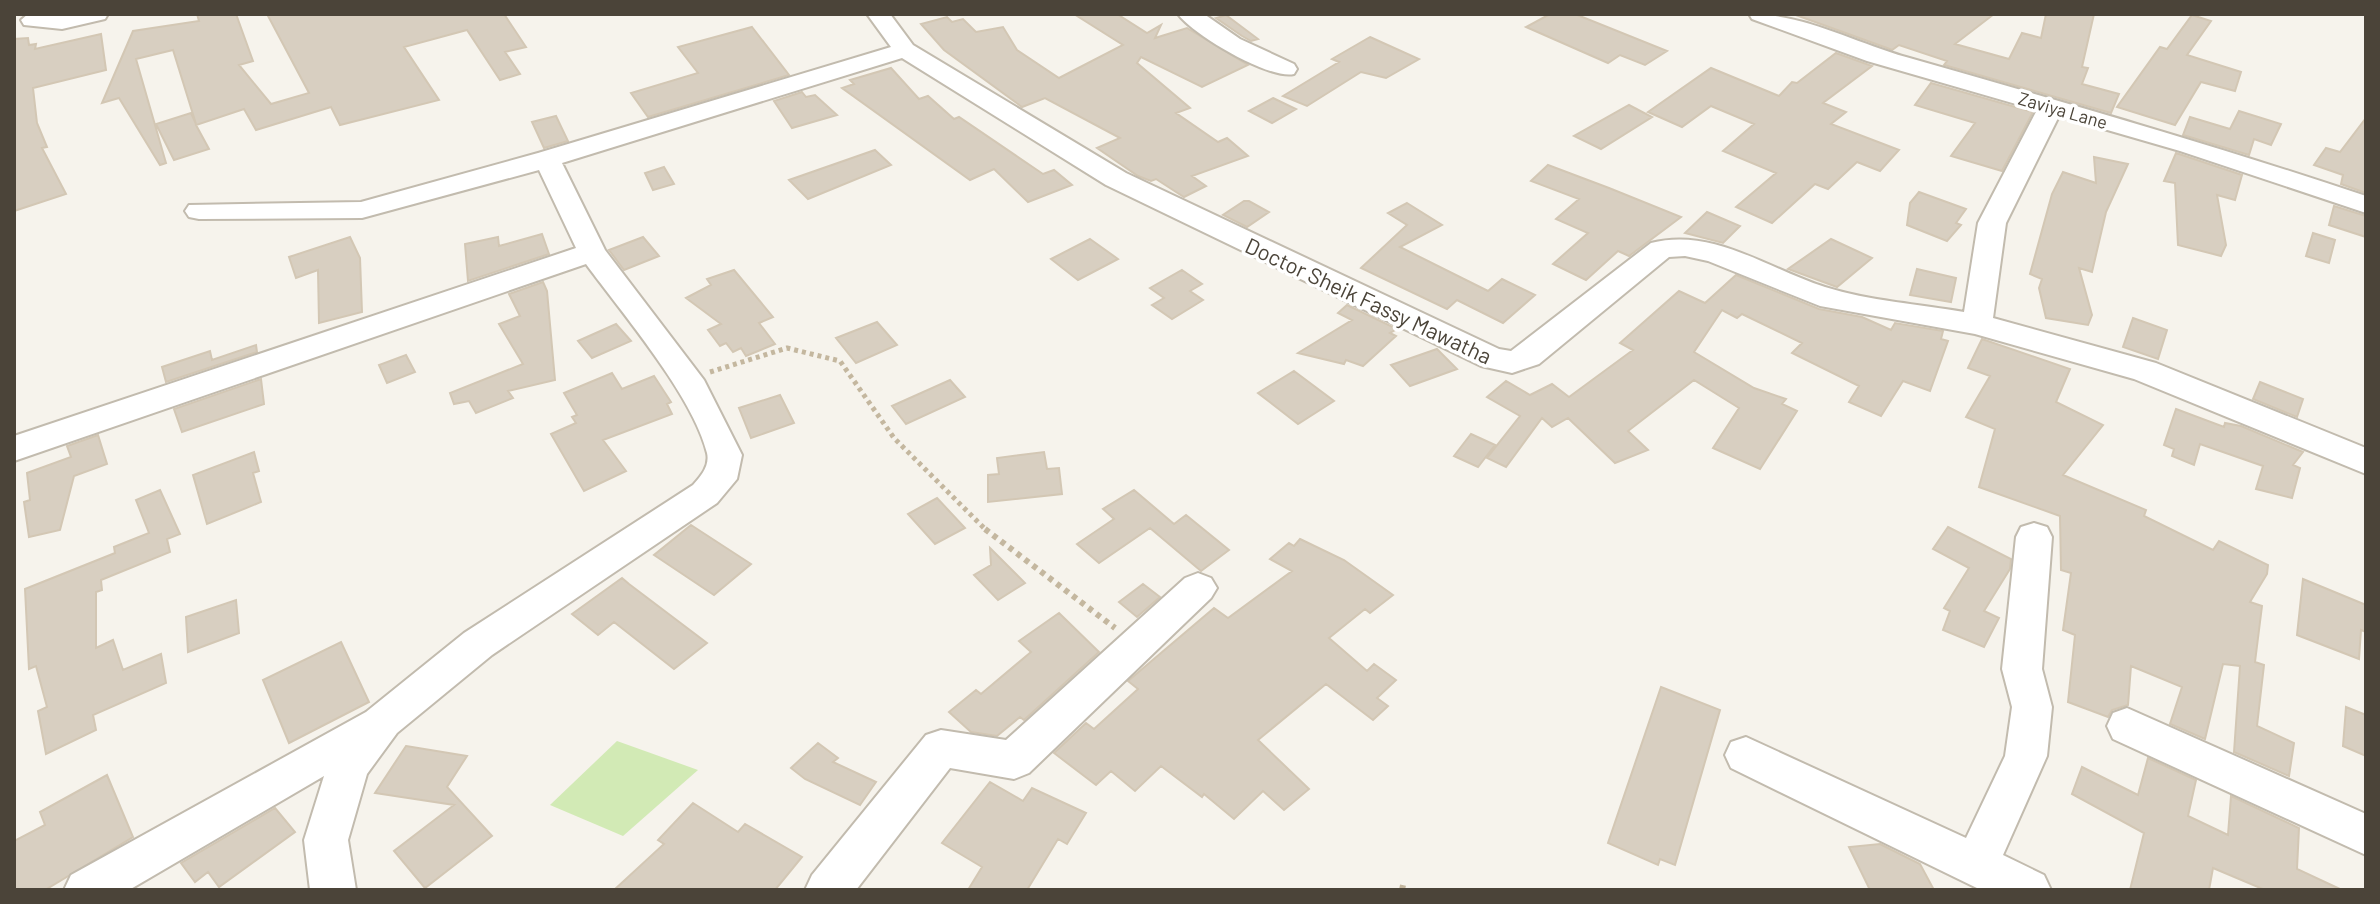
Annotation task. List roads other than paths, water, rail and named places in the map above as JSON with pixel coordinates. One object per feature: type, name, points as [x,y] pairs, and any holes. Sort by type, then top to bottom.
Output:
[{"type":"street","points":[[32,20],[62,22],[97,14]]},
{"type":"street","points":[[199,211],[362,210],[547,159],[905,50],[878,14]]},
{"type":"street","points":[[1189,14],[1232,44],[1285,69]]},
{"type":"street","name":"Zaviya Lane","points":[[1760,14],[1875,56],[2189,145],[2366,205]]},
{"type":"street","name":"Doctor Sheik Fassy Mawatha","points":[[905,50],[1116,179],[1324,282],[1492,359],[1512,362],[1528,357],[1661,249],[1685,247],[1717,254],[1820,296],[1977,324],[2145,371],[2366,462]]},
{"type":"street","points":[[1977,324],[1992,223],[2051,106]]},
{"type":"street","points":[[87,890],[383,721],[478,644],[705,494],[720,479],[725,455],[686,380],[592,252],[547,159]]},
{"type":"street","points":[[14,449],[592,252]]},
{"type":"street","points":[[1977,863],[2026,756],[2032,707],[2022,669],[2034,537]]},
{"type":"street","points":[[828,890],[941,748],[1014,760],[1198,588]]},
{"type":"street","points":[[333,890],[326,840],[348,766],[383,721]]},
{"type":"street","points":[[2127,726],[2366,835]]},
{"type":"street","points":[[1746,755],[2028,890]]}]
